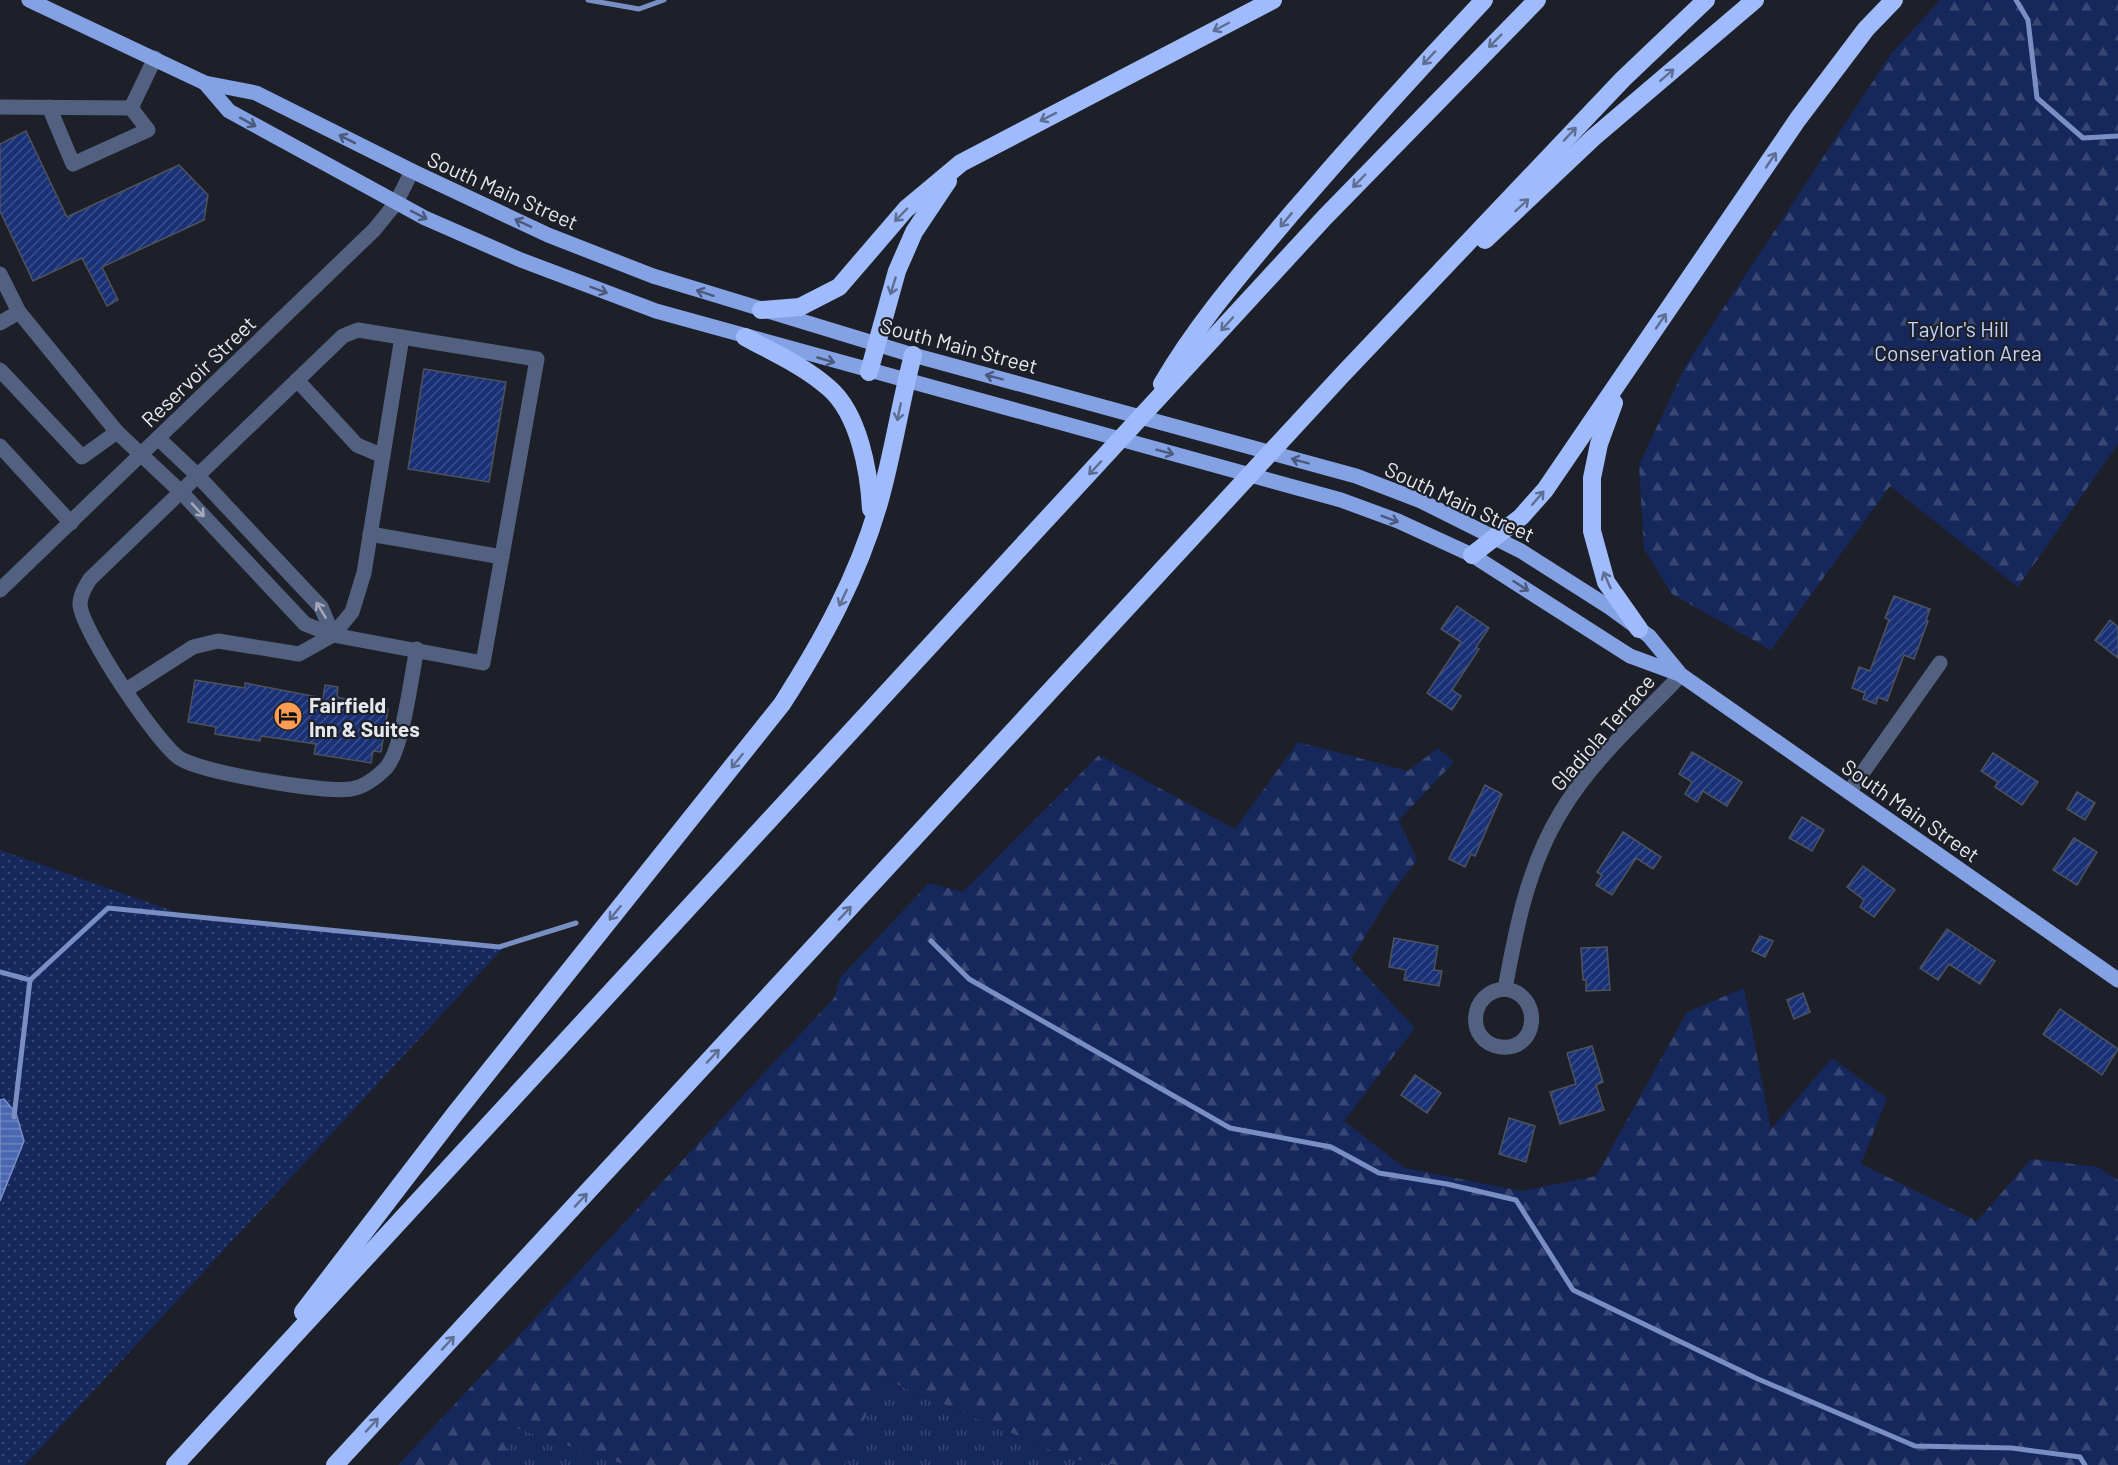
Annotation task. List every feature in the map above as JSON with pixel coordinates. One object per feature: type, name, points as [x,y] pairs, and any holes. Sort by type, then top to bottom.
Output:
[{"type":"highway","points":[[761,310],[800,307],[839,287],[906,209],[961,163],[1273,0]]},
{"type":"highway","points":[[1142,417],[1185,345],[1234,281],[1382,108],[1484,0]]},
{"type":"highway","points":[[175,1465],[1325,217],[1437,99],[1537,0]]},
{"type":"highway","points":[[335,1465],[1342,375],[1623,79],[1706,0]]},
{"type":"highway","points":[[1342,375],[1593,138],[1755,0]]},
{"type":"highway","points":[[1472,555],[1521,517],[1545,490],[1798,119],[1866,29],[1894,0]]},
{"type":"highway","points":[[868,372],[897,271],[914,232],[961,163]]},
{"type":"highway","points":[[745,337],[808,372],[831,390],[846,412],[869,474],[872,524]]},
{"type":"highway","points":[[1639,629],[1606,582],[1592,531],[1592,478],[1599,444],[1620,388],[1640,352]]},
{"type":"highway","points":[[237,1398],[454,1115],[782,704],[819,646],[844,597],[872,524],[913,355]]},
{"type":"main road","name":"South Main Street","points":[[29,0],[205,83],[256,93],[412,171],[548,235],[653,276],[913,355],[1356,476],[1421,501],[1521,551],[1639,629],[1649,636],[1681,675]]},
{"type":"main road","name":"South Main Street","points":[[205,83],[229,111],[425,218],[550,271],[656,311],[868,372],[1335,499],[1398,521],[1472,555],[1630,657],[1681,675],[2118,980]]},
{"type":"street","points":[[131,108],[155,58]]},
{"type":"street","points":[[0,107],[131,108]]},
{"type":"street","points":[[49,107],[73,164],[148,130],[131,108]]},
{"type":"street","name":"Reservoir Street","points":[[0,590],[374,230],[396,203],[412,171]]},
{"type":"street","points":[[0,274],[19,312],[117,432],[182,493],[305,624],[333,636],[417,649],[483,663],[537,359],[358,330],[343,336],[197,475],[182,493],[90,579],[82,591],[80,605],[86,624],[149,726],[182,760],[210,769],[310,789],[352,789],[370,781],[387,766],[398,743],[417,649]]},
{"type":"street","points":[[0,323],[19,312]]},
{"type":"street","points":[[126,690],[193,647],[218,641],[299,654],[333,636],[352,612],[364,573],[402,338]]},
{"type":"street","points":[[0,370],[82,457],[117,432]]},
{"type":"street","points":[[297,380],[357,445],[383,456]]},
{"type":"street","points":[[159,439],[197,475],[321,607],[333,636]]},
{"type":"street","points":[[0,446],[70,523]]},
{"type":"street","points":[[370,534],[502,557]]},
{"type":"street","points":[[1849,792],[1940,663]]},
{"type":"street","name":"Gladiola Terrace","points":[[1505,989],[1525,893],[1560,812],[1594,767],[1681,675]]},
{"type":"green space","name":"Taylor's Hill Conservation Area","points":[[1940,0],[2118,0],[2118,444],[2018,587],[1890,486],[1771,650],[1672,594],[1644,549],[1639,465],[1686,365],[1891,54]]},
{"type":"green space","points":[[1298,742],[1408,771],[1438,748],[1454,762],[1399,820],[1417,860],[1393,891],[1351,959],[1415,1028],[1344,1121],[1405,1168],[1521,1191],[1596,1176],[1687,1012],[1744,988],[1771,1129],[1832,1058],[1887,1098],[1861,1164],[1977,1221],[2031,1159],[2098,1167],[2118,1180],[2118,1465],[1118,1465],[1073,1459],[882,1378],[845,1465],[626,1465],[516,1428],[501,1465],[398,1465],[835,997],[840,978],[929,883],[963,892],[1099,755],[1235,829]]},
{"type":"green space","points":[[0,850],[193,918],[506,945],[25,1465],[0,1465]]},
{"type":"green space","points":[[881,1378],[1073,1459],[1118,1465],[845,1465]]},
{"type":"green space","points":[[516,1428],[626,1465],[501,1465]]},
{"type":"shaded area","points":[[4,1099],[16,1113],[24,1141],[0,1201],[0,1100]]},
{"type":"building","points":[[26,131],[67,217],[179,165],[208,195],[204,220],[102,267],[118,300],[107,306],[82,258],[33,281],[0,211],[0,144]]},
{"type":"building","points":[[424,369],[506,382],[489,482],[408,469]]},
{"type":"building","points":[[1894,596],[1930,609],[1926,620],[1928,621],[1914,659],[1904,655],[1887,701],[1878,697],[1876,704],[1863,699],[1865,693],[1852,688],[1859,667],[1870,671],[1889,620],[1885,618]]},
{"type":"building","points":[[1457,606],[1489,628],[1476,647],[1479,649],[1452,690],[1461,696],[1452,710],[1427,693],[1461,642],[1441,629]]},
{"type":"building","points":[[2110,620],[2118,627],[2118,658],[2095,640]]},
{"type":"building","name":"Fairfield Inn & Suites","points":[[195,680],[245,688],[245,683],[323,698],[325,685],[338,687],[337,697],[388,709],[381,752],[373,751],[371,763],[314,754],[316,744],[261,736],[260,741],[215,734],[216,727],[188,722]]},
{"type":"building","points":[[1692,752],[1742,782],[1727,806],[1703,791],[1697,802],[1685,794],[1692,782],[1679,774]]},
{"type":"building","points":[[1993,753],[2038,782],[2022,805],[1995,787],[1998,782],[1981,771]]},
{"type":"building","points":[[1485,785],[1502,794],[1475,856],[1471,854],[1465,867],[1449,859]]},
{"type":"building","points":[[2077,792],[2095,803],[2085,820],[2067,809]]},
{"type":"building","points":[[1802,817],[1824,830],[1812,851],[1789,838]]},
{"type":"building","points":[[1623,832],[1661,857],[1653,869],[1636,858],[1612,895],[1596,885],[1602,875],[1597,872]]},
{"type":"building","points":[[2074,838],[2097,852],[2077,885],[2053,870]]},
{"type":"building","points":[[1863,866],[1895,890],[1874,917],[1860,907],[1864,900],[1847,887]]},
{"type":"building","points":[[1947,929],[1995,961],[1980,984],[1949,964],[1938,980],[1920,968]]},
{"type":"building","points":[[1760,936],[1773,941],[1765,957],[1752,951]]},
{"type":"building","points":[[1394,938],[1438,946],[1434,970],[1442,971],[1439,986],[1404,980],[1406,970],[1389,967]]},
{"type":"building","points":[[1607,947],[1610,990],[1586,991],[1581,948]]},
{"type":"building","points":[[1803,993],[1810,1012],[1794,1019],[1787,1000]]},
{"type":"building","points":[[2060,1009],[2118,1049],[2102,1075],[2043,1034]]},
{"type":"building","points":[[1592,1046],[1603,1082],[1596,1085],[1604,1110],[1560,1124],[1550,1092],[1576,1084],[1567,1053]]},
{"type":"building","points":[[1415,1075],[1441,1093],[1427,1113],[1401,1095]]},
{"type":"building","points":[[1509,1118],[1535,1126],[1526,1162],[1499,1154]]},
{"type":"waterway","points":[[588,0],[639,9],[664,0]]},
{"type":"waterway","points":[[2016,0],[2028,20],[2037,98],[2083,138],[2118,136]]},
{"type":"waterway","points":[[14,1117],[30,980],[108,908],[499,947],[576,923]]},
{"type":"waterway","points":[[931,941],[969,979],[1230,1128],[1331,1147],[1379,1173],[1447,1184],[1516,1200],[1573,1290],[1758,1379],[1915,1446],[2012,1448],[2080,1457],[2085,1465]]},
{"type":"waterway","points":[[0,972],[30,980]]},
{"type":"place","name":"Fairfield Inn & Suites","points":[[288,716]]}]
